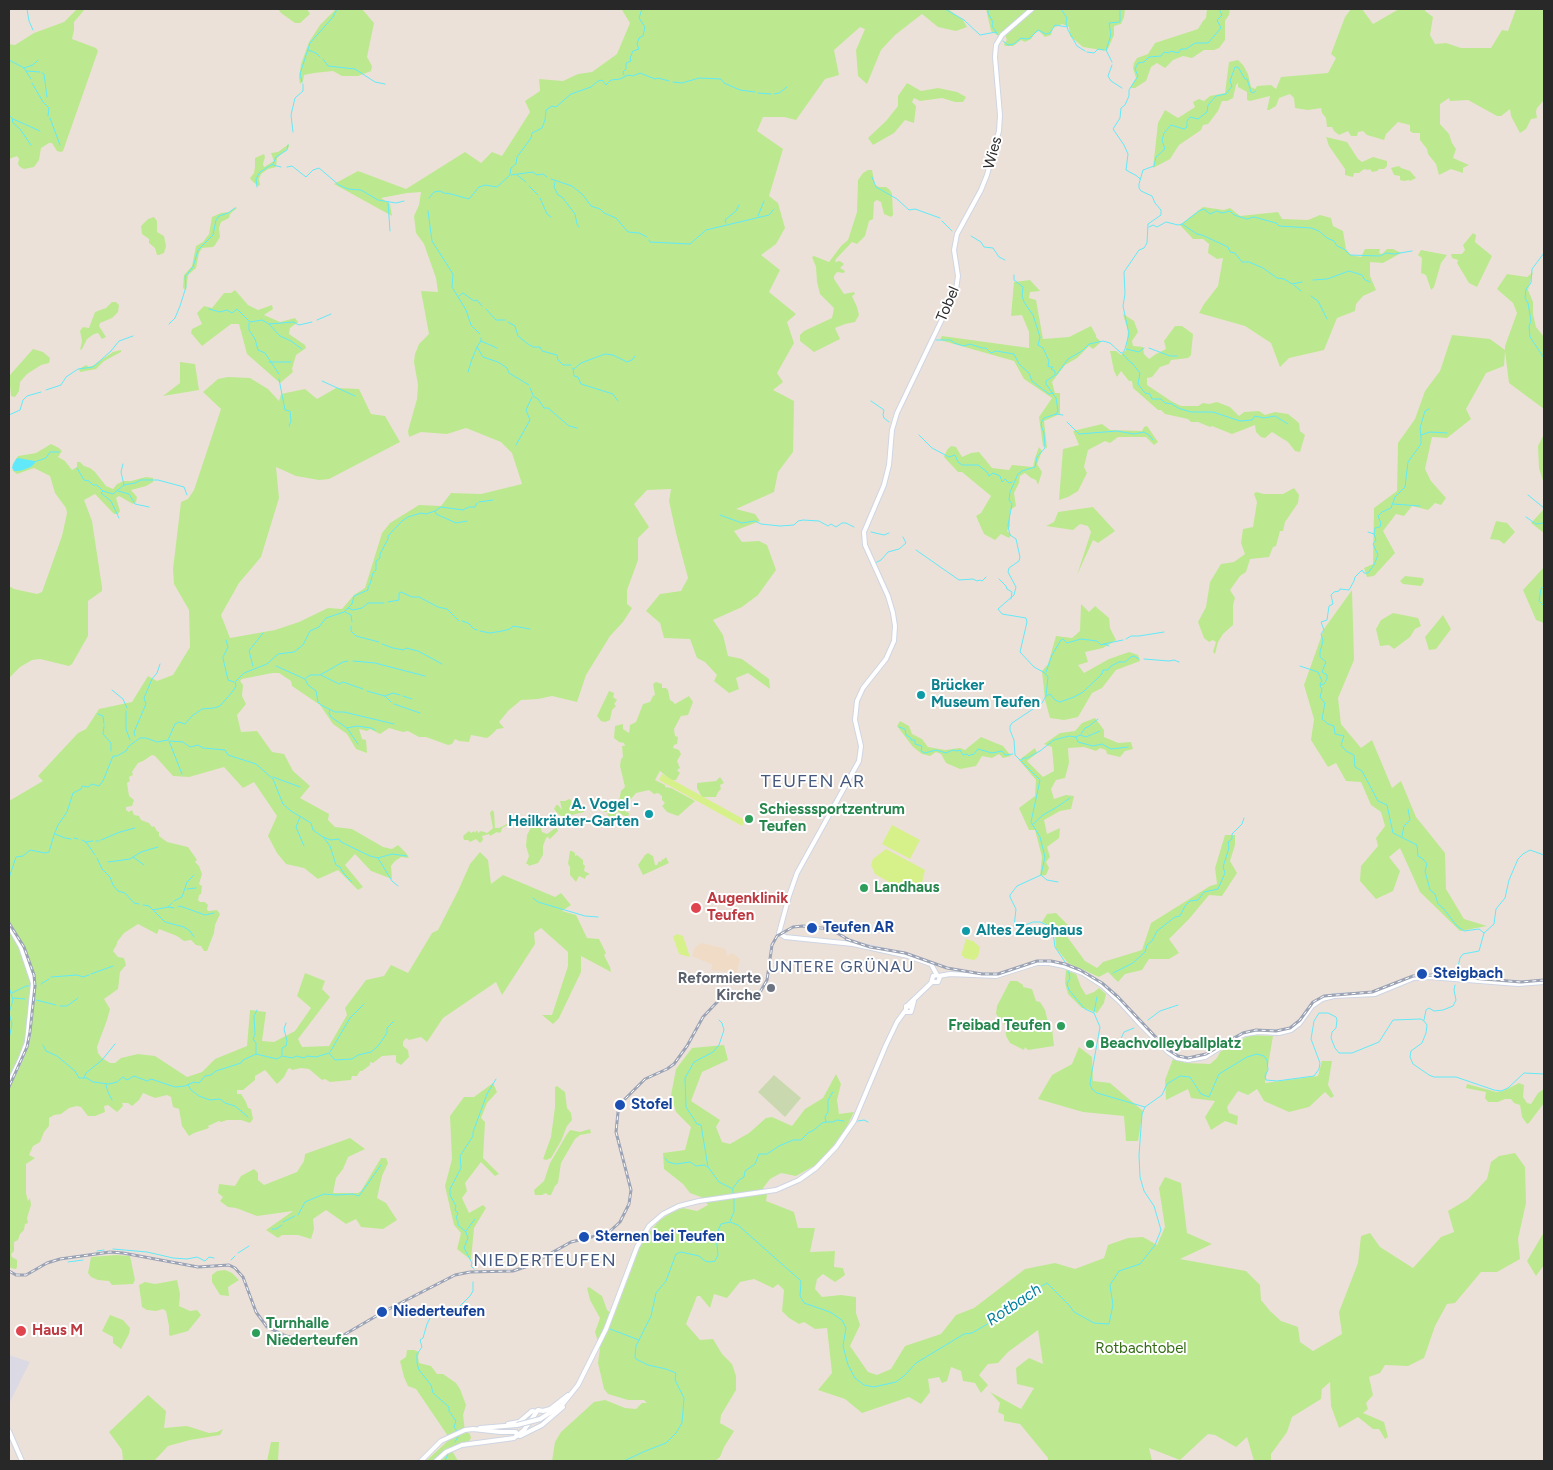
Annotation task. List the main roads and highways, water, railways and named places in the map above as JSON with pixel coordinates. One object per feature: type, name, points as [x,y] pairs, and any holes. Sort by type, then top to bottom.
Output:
[{"type":"main road","name":"Wies","points":[[958,231],[981,190],[995,146],[1000,115],[995,52],[998,40],[1032,9]]},
{"type":"main road","name":"Tobel","points":[[936,978],[930,964],[899,954],[853,944],[780,935],[780,928],[795,879],[859,761],[861,746],[855,720],[857,701],[863,688],[889,654],[894,640],[894,613],[864,542],[865,529],[882,492],[887,474],[892,430],[897,413],[957,284],[958,272],[954,243],[958,231]]},
{"type":"main road","points":[[9,926],[22,947],[33,982],[27,1042],[9,1083]]},
{"type":"main road","points":[[421,1461],[437,1444],[450,1436],[470,1429],[517,1425],[540,1419],[559,1408],[578,1385],[599,1344],[640,1241],[652,1222],[668,1211],[692,1202],[782,1188],[799,1180],[816,1168],[846,1134],[862,1103],[896,1025],[907,1012],[912,1011],[910,1006],[936,978],[953,975],[994,977],[1044,962],[1078,971],[1103,986],[1171,1054],[1183,1059],[1193,1060],[1208,1056],[1234,1039],[1246,1034],[1259,1032],[1278,1033],[1291,1030],[1322,999],[1372,995],[1405,981],[1422,977],[1518,984],[1544,982]]},
{"type":"main road","points":[[499,1426],[518,1422],[530,1412],[543,1411],[554,1406],[567,1397],[578,1385]]},
{"type":"main road","points":[[436,1461],[446,1452],[462,1445],[507,1440],[542,1424],[558,1412],[570,1399],[571,1395]]},
{"type":"main road","points":[[520,1434],[537,1411]]},
{"type":"main road","points":[[470,1429],[520,1434]]},
{"type":"main road","points":[[9,1431],[22,1461]]},
{"type":"water","points":[[18,458],[35,461],[35,463],[31,467],[14,471],[12,468],[13,464]]},
{"type":"waterway","points":[[27,9],[33,30]]},
{"type":"waterway","points":[[302,82],[300,74],[310,43],[333,17],[337,9]]},
{"type":"waterway","points":[[624,75],[626,63],[631,61],[630,58],[633,51],[639,49],[637,44],[639,38],[643,36],[645,27],[639,18],[642,9]]},
{"type":"waterway","points":[[945,9],[964,20],[980,35],[996,32]]},
{"type":"waterway","points":[[988,9],[993,22],[992,26],[998,35]]},
{"type":"waterway","points":[[1061,9],[1067,18],[1068,30],[1077,46],[1085,51]]},
{"type":"waterway","points":[[1112,62],[1106,50],[1111,35],[1109,23],[1120,22],[1120,9]]},
{"type":"waterway","points":[[1140,179],[1126,170],[1128,154],[1113,129],[1120,118],[1121,108],[1125,105],[1129,96],[1129,90],[1138,76],[1135,69],[1138,63],[1144,62],[1149,57],[1161,56],[1164,52],[1169,53],[1171,51],[1178,53],[1181,49],[1186,49],[1195,43],[1208,43],[1221,28],[1217,20],[1222,15],[1219,9]]},
{"type":"waterway","points":[[1003,41],[1008,45],[1014,44],[1021,38],[1030,38],[1038,30],[1046,34],[1050,33],[1055,25],[1067,27]]},
{"type":"waterway","points":[[1087,52],[1094,53],[1098,49],[1104,50]]},
{"type":"waterway","points":[[308,50],[320,57]]},
{"type":"waterway","points":[[323,59],[328,66],[355,69],[375,82],[385,84]]},
{"type":"waterway","points":[[9,60],[24,68],[31,79]]},
{"type":"waterway","points":[[24,68],[33,65],[38,60]]},
{"type":"waterway","points":[[1112,65],[1108,76],[1111,81],[1122,88]]},
{"type":"waterway","points":[[1067,965],[1055,947],[1053,932],[1047,925],[1033,922],[1017,928],[1014,927],[1016,909],[1010,897],[1017,886],[1041,875],[1045,857],[1040,837],[1031,822],[1040,780],[1015,755],[1014,740],[1010,726],[1042,703],[1046,696],[1048,677],[1045,673],[1034,667],[1020,652],[1027,622],[1026,618],[1002,614],[998,609],[1014,595],[1016,587],[1008,572],[1009,568],[1019,561],[1020,557],[1016,539],[1010,535],[1008,525],[1012,504],[1009,500],[1010,492],[1018,474],[1035,467],[1037,457],[1045,448],[1042,421],[1058,411],[1056,398],[1046,384],[1046,381],[1057,374],[1068,359],[1082,351],[1089,344],[1103,341],[1110,343],[1121,353],[1125,349],[1129,334],[1123,306],[1125,294],[1124,272],[1139,250],[1144,248],[1147,243],[1148,224],[1161,215],[1161,210],[1152,196],[1141,191],[1139,184],[1143,170],[1154,166],[1156,157],[1165,149],[1162,140],[1164,133],[1171,125],[1184,129],[1187,127],[1187,121],[1190,117],[1198,119],[1207,112],[1208,105],[1216,96],[1226,94],[1232,86],[1230,81],[1235,67],[1238,67],[1245,79],[1247,79],[1251,92],[1256,91]]},
{"type":"waterway","points":[[26,71],[40,72]]},
{"type":"waterway","points":[[42,73],[44,74],[47,97]]},
{"type":"waterway","points":[[510,174],[511,168],[516,164],[517,157],[531,138],[532,133],[542,128],[546,110],[552,106],[556,107],[571,94],[591,87],[598,81],[602,80],[606,85],[611,80],[640,73],[655,79],[669,81]]},
{"type":"waterway","points":[[673,82],[682,83],[699,78],[721,79],[724,83],[740,90],[755,92]]},
{"type":"waterway","points":[[32,83],[43,102],[49,108],[48,116]]},
{"type":"waterway","points":[[293,132],[291,115],[295,98],[303,91],[303,84]]},
{"type":"waterway","points":[[774,94],[787,87]]},
{"type":"waterway","points":[[758,93],[771,94]]},
{"type":"waterway","points":[[9,115],[13,123],[20,129],[31,145]]},
{"type":"waterway","points":[[50,118],[60,145]]},
{"type":"waterway","points":[[13,119],[40,131]]},
{"type":"waterway","points":[[257,187],[256,179],[260,172],[273,164],[276,157],[287,150],[288,145]]},
{"type":"waterway","points":[[273,165],[281,167]]},
{"type":"waterway","points":[[287,167],[292,166],[306,177],[313,170],[319,168],[339,185],[348,189],[361,190],[378,200],[396,203],[404,201]]},
{"type":"waterway","points":[[511,175],[533,172],[547,177]]},
{"type":"waterway","points":[[429,198],[434,192],[440,191],[469,199],[479,187],[485,185],[497,187],[510,175]]},
{"type":"waterway","points":[[517,175],[526,182]]},
{"type":"waterway","points":[[872,177],[876,187],[897,199],[909,210],[915,209],[940,218]]},
{"type":"waterway","points":[[551,179],[572,186],[583,195],[591,206],[616,218],[628,232],[639,233],[647,237]]},
{"type":"waterway","points":[[555,182],[554,187],[558,195],[562,197],[575,214],[579,227]]},
{"type":"waterway","points":[[529,186],[538,195]]},
{"type":"waterway","points":[[540,198],[547,214],[551,217]]},
{"type":"waterway","points":[[758,216],[764,201]]},
{"type":"waterway","points":[[388,202],[390,231]]},
{"type":"waterway","points":[[726,223],[725,220],[736,211],[739,205]]},
{"type":"waterway","points":[[169,324],[175,318],[180,306],[186,287],[185,277],[193,267],[198,250],[213,235],[216,220],[219,216],[235,208]]},
{"type":"waterway","points":[[649,240],[650,242],[690,244],[706,230],[769,215],[774,209]]},
{"type":"waterway","points":[[1182,224],[1204,209],[1210,214],[1217,211],[1222,213],[1230,211],[1234,215],[1247,219],[1254,217],[1276,223],[1279,226],[1311,228],[1334,241],[1337,246],[1344,249],[1350,255],[1380,256],[1386,253],[1394,254],[1412,251]]},
{"type":"waterway","points":[[428,211],[432,241],[453,274],[452,287],[466,310],[471,325],[480,334]]},
{"type":"waterway","points":[[942,221],[952,231]]},
{"type":"waterway","points":[[1149,227],[1153,225],[1157,227],[1166,222],[1182,224],[1197,234],[1228,247],[1230,252],[1235,253],[1242,262],[1249,262],[1263,268],[1277,278],[1284,279],[1292,284],[1302,282]]},
{"type":"waterway","points":[[971,236],[981,242],[984,247],[993,248],[999,257],[1005,260]]},
{"type":"waterway","points":[[1544,253],[1532,269],[1531,283],[1526,289],[1525,298],[1528,303],[1531,321],[1529,326],[1530,337],[1544,358]]},
{"type":"waterway","points":[[1313,280],[1327,279],[1349,271],[1362,275],[1365,280],[1370,282]]},
{"type":"waterway","points":[[1014,275],[1014,280],[1023,287],[1022,296],[1024,302],[1033,315],[1040,337],[1038,345],[1043,348],[1049,361],[1048,366],[1053,367],[1051,369],[1055,371],[1055,374]]},
{"type":"waterway","points":[[1294,285],[1301,291]]},
{"type":"waterway","points":[[459,296],[463,293],[474,301],[477,300],[482,306]]},
{"type":"waterway","points":[[1311,296],[1318,301],[1327,319]]},
{"type":"waterway","points":[[209,309],[220,312],[227,310],[232,313],[237,309],[250,322],[262,320],[269,324],[293,322],[299,325],[312,322]]},
{"type":"waterway","points":[[486,309],[496,320],[505,320]]},
{"type":"waterway","points":[[317,320],[331,314]]},
{"type":"waterway","points":[[508,322],[515,326],[518,336],[528,344],[533,347],[540,347],[542,351],[557,355],[558,360],[563,365],[571,365]]},
{"type":"waterway","points":[[249,323],[249,330],[255,339],[258,350],[265,353],[279,374]]},
{"type":"waterway","points":[[269,324],[280,336],[302,349]]},
{"type":"waterway","points":[[46,390],[61,385],[66,377],[78,369],[93,367],[119,341],[133,336]]},
{"type":"waterway","points":[[481,338],[477,347],[483,357],[498,362],[507,368],[509,373],[529,385]]},
{"type":"waterway","points":[[936,340],[951,340],[964,346],[970,344],[986,348],[991,353],[996,351],[1014,354],[1019,364],[1029,373],[1032,381],[1049,394],[1053,393]]},
{"type":"waterway","points":[[481,341],[497,348]]},
{"type":"waterway","points":[[468,372],[477,347]]},
{"type":"waterway","points":[[1126,349],[1139,352],[1144,348]]},
{"type":"waterway","points":[[1149,348],[1170,356],[1177,356]]},
{"type":"waterway","points":[[574,369],[581,363],[605,354],[613,355],[627,362],[635,356]]},
{"type":"waterway","points":[[1123,354],[1140,373],[1138,384],[1145,393],[1150,394],[1152,399],[1161,399],[1165,403],[1191,412],[1213,412],[1240,421],[1252,420],[1255,416],[1264,418],[1275,416],[1288,424]]},
{"type":"waterway","points":[[269,362],[291,362]]},
{"type":"waterway","points":[[573,368],[574,376],[578,377],[581,384],[613,394],[618,401]]},
{"type":"waterway","points":[[279,379],[285,410],[290,411],[291,421],[289,426]]},
{"type":"waterway","points":[[322,381],[355,396]]},
{"type":"waterway","points":[[530,388],[533,395]]},
{"type":"waterway","points":[[9,415],[20,410],[23,400],[27,396],[41,392]]},
{"type":"waterway","points":[[533,396],[538,399],[544,408],[548,408],[569,426],[577,428]]},
{"type":"waterway","points":[[516,445],[530,420],[526,410],[532,397]]},
{"type":"waterway","points":[[871,401],[884,410],[884,418],[889,422]]},
{"type":"waterway","points":[[1429,409],[1425,411],[1420,428],[1421,444],[1408,462],[1405,487],[1395,497],[1391,508],[1378,516],[1381,523],[1380,527],[1375,528],[1376,540],[1373,544],[1378,555],[1374,565],[1368,573],[1364,573],[1362,570],[1355,577],[1349,590],[1340,589],[1331,595],[1333,604],[1329,606],[1327,620],[1321,622],[1324,630],[1321,634],[1323,641],[1320,657],[1326,662],[1322,672],[1327,675],[1324,684],[1320,685],[1322,690],[1320,697],[1325,703],[1322,719],[1334,726],[1335,734],[1344,736],[1341,745],[1346,751],[1354,755],[1355,767],[1362,771],[1378,801],[1387,805],[1393,833],[1417,845],[1418,856],[1427,864],[1425,871],[1430,890],[1435,894],[1438,904],[1457,926],[1464,931],[1479,929],[1484,933]]},
{"type":"waterway","points":[[1056,414],[1063,415]]},
{"type":"waterway","points":[[1067,422],[1079,434],[1117,431],[1134,434],[1144,432],[1153,440]]},
{"type":"waterway","points":[[1421,435],[1430,432],[1447,433]]},
{"type":"waterway","points":[[919,435],[932,448],[949,457],[955,455],[958,462],[962,465],[978,465],[989,476],[993,473],[1000,476],[1002,482],[1005,479],[1009,483],[1012,482]]},
{"type":"waterway","points":[[34,462],[46,458],[50,452],[59,452]]},
{"type":"waterway","points":[[123,464],[121,472],[124,485]]},
{"type":"waterway","points":[[77,468],[84,480],[97,485],[103,491],[101,493],[111,501],[119,518]]},
{"type":"waterway","points":[[103,491],[113,494],[124,485],[141,480],[158,480],[184,487],[187,495]]},
{"type":"waterway","points":[[118,491],[129,494],[135,504],[149,507]]},
{"type":"waterway","points":[[1528,495],[1544,508]]},
{"type":"waterway","points":[[479,502],[493,500]]},
{"type":"waterway","points":[[348,608],[352,604],[354,596],[368,590],[373,573],[376,570],[376,561],[380,558],[388,536],[402,521],[408,517],[421,513],[426,514],[441,507],[463,510],[475,507],[477,503]]},
{"type":"waterway","points":[[1393,504],[1420,506]]},
{"type":"waterway","points":[[435,511],[436,514],[456,523],[467,521]]},
{"type":"waterway","points":[[720,515],[742,523],[755,521],[761,524],[780,526],[794,525],[798,521],[803,520],[819,521],[828,526],[831,524],[836,527],[846,523],[854,527]]},
{"type":"waterway","points":[[1526,517],[1536,524],[1544,523]]},
{"type":"waterway","points":[[871,532],[884,535],[889,533]]},
{"type":"waterway","points":[[1368,532],[1374,534]]},
{"type":"waterway","points":[[875,563],[881,560],[888,552],[899,549],[906,543],[903,537]]},
{"type":"waterway","points":[[916,550],[959,580],[973,579],[982,581],[986,577]]},
{"type":"waterway","points":[[999,579],[1012,592],[1011,599]]},
{"type":"waterway","points":[[1544,586],[1541,589],[1539,601],[1544,606]]},
{"type":"waterway","points":[[388,602],[399,600],[399,593],[401,592],[412,597],[419,597],[438,607],[447,609],[459,621]]},
{"type":"waterway","points":[[9,878],[16,857],[23,856],[30,850],[49,852],[58,825],[67,812],[73,793],[81,789],[82,786],[88,787],[92,784],[99,786],[103,781],[113,756],[126,751],[129,746],[140,738],[157,742],[168,740],[175,724],[179,722],[185,724],[202,709],[220,706],[233,691],[236,686],[235,682],[244,673],[267,664],[278,654],[294,652],[303,645],[310,631],[319,627],[326,618],[344,612],[348,608],[353,610],[362,608],[368,603],[384,603]]},
{"type":"waterway","points":[[345,612],[351,615],[352,622]]},
{"type":"waterway","points":[[462,621],[477,630]]},
{"type":"waterway","points":[[351,626],[351,631],[356,636],[379,642]]},
{"type":"waterway","points":[[480,631],[490,633],[510,629],[513,626],[530,629]]},
{"type":"waterway","points":[[1126,639],[1131,636],[1164,632]]},
{"type":"waterway","points":[[252,647],[263,633]]},
{"type":"waterway","points":[[1046,672],[1052,655],[1063,639],[1067,643],[1081,639],[1097,641],[1101,645],[1109,646]]},
{"type":"waterway","points":[[223,657],[228,647],[226,640]]},
{"type":"waterway","points":[[1104,644],[1123,640]]},
{"type":"waterway","points":[[382,644],[393,648],[404,650],[406,648],[418,651],[442,664]]},
{"type":"waterway","points":[[251,648],[249,651],[253,666]]},
{"type":"waterway","points":[[1047,696],[1050,694],[1055,700],[1060,702],[1074,697],[1083,692],[1102,674],[1103,670],[1108,670],[1111,666],[1119,662],[1125,662],[1134,656],[1139,659]]},
{"type":"waterway","points":[[223,658],[228,680],[234,682]]},
{"type":"waterway","points":[[1144,659],[1174,660],[1179,662]]},
{"type":"waterway","points":[[306,678],[310,675],[320,675],[348,661]]},
{"type":"waterway","points":[[353,661],[375,663],[425,676]]},
{"type":"waterway","points":[[135,736],[134,732],[146,704],[144,698],[160,664]]},
{"type":"waterway","points":[[276,666],[305,679],[308,685],[316,691],[318,702],[335,712],[344,712],[394,724]]},
{"type":"waterway","points":[[1300,666],[1318,672],[1322,681],[1320,684]]},
{"type":"waterway","points":[[321,675],[339,684],[343,682],[363,689]]},
{"type":"waterway","points":[[112,690],[123,699],[127,708]]},
{"type":"waterway","points":[[367,691],[385,696],[391,702]]},
{"type":"waterway","points":[[385,696],[393,693],[400,695]]},
{"type":"waterway","points":[[403,696],[412,699]]},
{"type":"waterway","points":[[394,704],[420,713]]},
{"type":"waterway","points":[[330,710],[331,717],[347,728],[358,744]]},
{"type":"waterway","points":[[126,711],[126,729],[130,740]]},
{"type":"waterway","points":[[98,714],[103,716],[104,724]]},
{"type":"waterway","points":[[1081,734],[1085,728],[1098,719]]},
{"type":"waterway","points":[[104,726],[103,734],[111,743],[111,751]]},
{"type":"waterway","points":[[347,728],[357,726],[375,730]]},
{"type":"waterway","points":[[899,727],[905,729],[906,735],[911,740],[915,740],[915,744],[922,746],[921,751],[925,753],[936,750],[946,753],[960,750],[963,755],[967,754],[969,756],[973,755],[978,749],[992,753],[1002,751],[1005,755],[1013,754]]},
{"type":"waterway","points":[[1076,737],[1080,735],[1086,737],[1100,731]]},
{"type":"waterway","points":[[1022,760],[1040,751],[1054,740],[1069,736],[1076,737],[1078,742],[1093,746],[1102,744],[1111,749],[1128,747]]},
{"type":"waterway","points":[[169,741],[182,774]]},
{"type":"waterway","points":[[170,741],[183,742],[190,747],[198,745],[203,748],[225,750],[228,755],[256,764],[273,779],[283,804],[311,823],[313,830],[323,837],[331,840],[339,839],[341,842],[378,858],[392,854],[407,856]]},
{"type":"waterway","points":[[273,777],[300,787]]},
{"type":"waterway","points":[[1032,825],[1043,815],[1070,798]]},
{"type":"waterway","points":[[1402,836],[1404,826],[1410,820],[1408,809]]},
{"type":"waterway","points":[[300,817],[296,827],[304,846]]},
{"type":"waterway","points":[[1113,973],[1133,963],[1145,952],[1147,945],[1152,941],[1157,931],[1175,917],[1180,916],[1190,901],[1198,900],[1204,892],[1218,889],[1225,873],[1223,867],[1229,848],[1228,842],[1232,839],[1232,834],[1242,824],[1244,818]]},
{"type":"waterway","points":[[101,840],[135,828]]},
{"type":"waterway","points":[[55,834],[71,839]]},
{"type":"waterway","points":[[74,838],[78,839]]},
{"type":"waterway","points":[[324,838],[330,846],[336,865],[340,867],[352,882]]},
{"type":"waterway","points":[[82,840],[86,842],[95,855]]},
{"type":"waterway","points":[[86,842],[93,841]]},
{"type":"waterway","points":[[108,862],[130,859],[141,852],[158,847]]},
{"type":"waterway","name":"Steigbach","points":[[1456,975],[1460,958],[1463,954],[1479,951],[1484,933],[1494,924],[1496,909],[1505,898],[1509,880],[1518,859],[1530,850],[1544,855]]},
{"type":"waterway","points":[[133,857],[144,865]]},
{"type":"waterway","points":[[97,858],[102,869],[110,877],[118,891],[125,893],[134,903],[139,904]]},
{"type":"waterway","points":[[378,858],[392,881],[398,886]]},
{"type":"waterway","points":[[174,901],[182,897],[187,882],[194,875]]},
{"type":"waterway","points":[[1042,876],[1047,880],[1058,882]]},
{"type":"waterway","points":[[187,889],[196,888]]},
{"type":"waterway","points":[[533,898],[538,902],[585,916],[598,917]]},
{"type":"waterway","points":[[168,907],[172,903]]},
{"type":"waterway","points":[[143,905],[149,906],[153,910],[168,907],[174,908]]},
{"type":"waterway","points":[[178,907],[180,906],[205,915],[214,913]]},
{"type":"waterway","points":[[154,911],[165,922],[184,927],[194,937]]},
{"type":"waterway","points":[[9,948],[9,953]]},
{"type":"waterway","points":[[91,974],[113,966]]},
{"type":"waterway","points":[[1068,968],[1070,978],[1067,984],[1069,990],[1085,1009],[1094,1013],[1100,1027],[1090,1084],[1092,1089],[1097,1093],[1145,1107]]},
{"type":"waterway","points":[[51,977],[77,975],[83,977],[89,975]]},
{"type":"waterway","points":[[41,984],[49,979]]},
{"type":"waterway","name":"Steigbach","points":[[1424,1020],[1426,1010],[1429,1008],[1434,1011],[1453,1006],[1456,1000],[1455,985]]},
{"type":"waterway","points":[[12,993],[30,986]]},
{"type":"waterway","points":[[9,987],[13,1000],[9,1013],[12,1024],[9,1039]]},
{"type":"waterway","points":[[1094,1012],[1097,997]]},
{"type":"waterway","points":[[13,998],[25,999]]},
{"type":"waterway","points":[[60,1006],[67,1006],[78,998]]},
{"type":"waterway","points":[[36,1000],[56,1005]]},
{"type":"waterway","points":[[330,1052],[350,1018],[364,1004]]},
{"type":"waterway","points":[[1148,1020],[1160,1011],[1178,1005]]},
{"type":"waterway","points":[[256,1054],[256,1043],[253,1039],[255,1035],[254,1016],[257,1010]]},
{"type":"waterway","name":"Rotbach","points":[[624,1461],[666,1443],[676,1433],[682,1423],[684,1398],[675,1380],[676,1373],[648,1365],[636,1359],[636,1346],[651,1316],[656,1293],[666,1281],[676,1254],[681,1252],[699,1256],[705,1261],[715,1261],[718,1255],[716,1235],[721,1224],[730,1222],[738,1225],[801,1281],[800,1296],[804,1303],[830,1312],[842,1320],[846,1328],[843,1346],[848,1365],[855,1378],[864,1385],[874,1387],[896,1382],[916,1363],[964,1334],[972,1333],[1008,1312],[1016,1300],[1047,1283],[1074,1312],[1094,1323],[1109,1324],[1113,1305],[1110,1285],[1119,1271],[1140,1264],[1155,1245],[1161,1230],[1154,1206],[1144,1191],[1140,1177],[1139,1155],[1142,1114],[1145,1107],[1162,1095],[1167,1084],[1180,1076],[1190,1077],[1201,1094],[1209,1097],[1219,1074],[1247,1057],[1257,1054],[1264,1056],[1267,1060],[1266,1080],[1277,1081],[1314,1076],[1319,1069],[1320,1063],[1311,1039],[1314,1021],[1319,1013],[1328,1013],[1336,1017],[1336,1028],[1332,1032],[1331,1038],[1339,1053],[1352,1053],[1379,1042],[1393,1020],[1421,1019],[1427,1025],[1426,1033],[1422,1043],[1411,1051],[1410,1057],[1413,1064],[1429,1075],[1434,1077],[1456,1077],[1501,1091],[1508,1088],[1524,1073],[1544,1074]]},
{"type":"waterway","points":[[719,1020],[724,1030],[719,1045],[713,1052],[694,1062],[685,1078],[686,1107],[697,1124],[701,1125],[708,1167],[719,1182],[733,1189],[733,1195]]},
{"type":"waterway","points":[[43,1045],[46,1051],[57,1056],[75,1071],[79,1078],[87,1078],[93,1082],[109,1084],[117,1082],[123,1077],[127,1080],[134,1076],[147,1081],[151,1079],[175,1087],[185,1086],[194,1082],[199,1083],[205,1076],[241,1063],[243,1060],[256,1054],[277,1059],[282,1056],[293,1058],[296,1056],[304,1058],[307,1056],[316,1057],[329,1053],[335,1060],[352,1059],[358,1055],[371,1052],[378,1046],[387,1033],[387,1028],[394,1021]]},
{"type":"waterway","points":[[282,1055],[282,1048],[286,1046],[287,1041],[284,1029],[286,1023]]},
{"type":"waterway","points":[[1115,1045],[1119,1043],[1124,1032],[1134,1028]]},
{"type":"waterway","points":[[84,1078],[86,1073],[102,1060],[115,1044]]},
{"type":"waterway","points":[[474,1269],[464,1248],[468,1238],[466,1232],[458,1225],[456,1218],[458,1213],[455,1210],[456,1206],[450,1195],[450,1189],[461,1168],[460,1156],[473,1136],[487,1094],[496,1079]]},
{"type":"waterway","points":[[106,1085],[112,1100]]},
{"type":"waterway","points":[[188,1085],[199,1096],[210,1100],[220,1099],[225,1103],[235,1106],[248,1117]]},
{"type":"waterway","points":[[733,1188],[744,1177],[745,1171],[755,1164],[759,1154],[767,1154],[793,1140],[801,1140],[808,1133],[826,1122],[828,1100],[833,1092]]},
{"type":"waterway","points":[[858,1121],[864,1120],[868,1122]]},
{"type":"waterway","points":[[826,1122],[844,1121]]},
{"type":"waterway","points":[[665,1158],[668,1162],[676,1164],[690,1162],[696,1166],[705,1165],[707,1167]]},
{"type":"waterway","points":[[298,1215],[305,1202],[324,1194],[353,1194],[359,1196],[381,1165]]},
{"type":"waterway","points":[[730,1221],[734,1212],[734,1198]]},
{"type":"waterway","points":[[283,1222],[295,1216]]},
{"type":"waterway","points":[[466,1231],[475,1219]]},
{"type":"waterway","points":[[272,1229],[282,1225]]},
{"type":"waterway","points":[[238,1253],[249,1246]]},
{"type":"waterway","points":[[113,1249],[147,1252],[173,1258],[187,1259],[197,1257],[205,1261],[209,1257],[214,1258]]},
{"type":"waterway","points":[[97,1251],[104,1250]]},
{"type":"waterway","points":[[231,1260],[235,1256]]},
{"type":"waterway","points":[[68,1262],[83,1260]]},
{"type":"waterway","points":[[457,1431],[454,1427],[456,1421],[449,1411],[449,1407],[433,1393],[431,1385],[419,1370],[417,1354],[422,1347],[420,1340],[423,1338],[433,1312],[456,1310],[470,1296],[473,1291],[473,1282]]},
{"type":"waterway","points":[[610,1329],[639,1340]]},
{"type":"waterway","points":[[455,1442],[459,1435]]},
{"type":"waterway","points":[[445,1461],[448,1454]]},
{"type":"railway","points":[[9,923],[24,947],[34,975],[35,986],[27,1047],[9,1087]]},
{"type":"railway","points":[[9,1271],[16,1275],[26,1275],[47,1263],[60,1259],[110,1252],[198,1267],[229,1265],[235,1268],[243,1277],[256,1312],[267,1327],[286,1336],[320,1342],[342,1336],[383,1312],[455,1275],[470,1272],[513,1271],[528,1266],[571,1242],[608,1233],[620,1222],[629,1204],[631,1190],[616,1132],[618,1112],[622,1102],[645,1079],[674,1064],[687,1046],[703,1017],[720,999],[730,996],[751,999],[759,994],[767,980],[772,945],[777,936],[793,927],[803,926],[830,929],[851,941]]},
{"type":"railway","points":[[846,939],[870,947],[905,953],[947,968],[982,974],[998,974],[1037,961],[1065,964],[1080,970],[1102,983],[1118,997],[1167,1049],[1178,1056],[1188,1058],[1206,1054],[1243,1033],[1256,1030],[1276,1031],[1290,1028],[1300,1020],[1313,1002],[1324,996],[1372,992],[1413,976],[1433,975],[1521,982],[1544,980]]},
{"type":"place","name":"Brücker Museum Teufen","points":[[921,695]]},
{"type":"place","name":"A. Vogel - Heilkräuter-Garten","points":[[649,814]]},
{"type":"place","name":"Schiesssportzentrum Teufen","points":[[749,819]]},
{"type":"place","name":"Landhaus","points":[[864,888]]},
{"type":"place","name":"Augenklinik Teufen","points":[[696,908]]},
{"type":"place","name":"Teufen AR","points":[[812,928]]},
{"type":"place","name":"Altes Zeughaus","points":[[966,931]]},
{"type":"place","name":"Steigbach","points":[[1422,974]]},
{"type":"place","name":"Reformierte Kirche","points":[[771,988]]},
{"type":"place","name":"Freibad Teufen","points":[[1061,1026]]},
{"type":"place","name":"Beachvolleyballplatz","points":[[1090,1044]]},
{"type":"place","name":"Stofel","points":[[620,1105]]},
{"type":"place","name":"Sternen bei Teufen","points":[[584,1237]]},
{"type":"place","name":"Niederteufen","points":[[382,1312]]},
{"type":"place","name":"Haus M","points":[[21,1331]]},
{"type":"place","name":"Turnhalle Niederteufen","points":[[256,1333]]},
{"type":"district","name":"TEUFEN AR","points":[[813,782]]},
{"type":"district","name":"UNTERE GRÜNAU","points":[[841,967]]},
{"type":"district","name":"NIEDERTEUFEN","points":[[545,1261]]},
{"type":"park label","name":"Rotbachtobel","points":[[1141,1349]]}]
